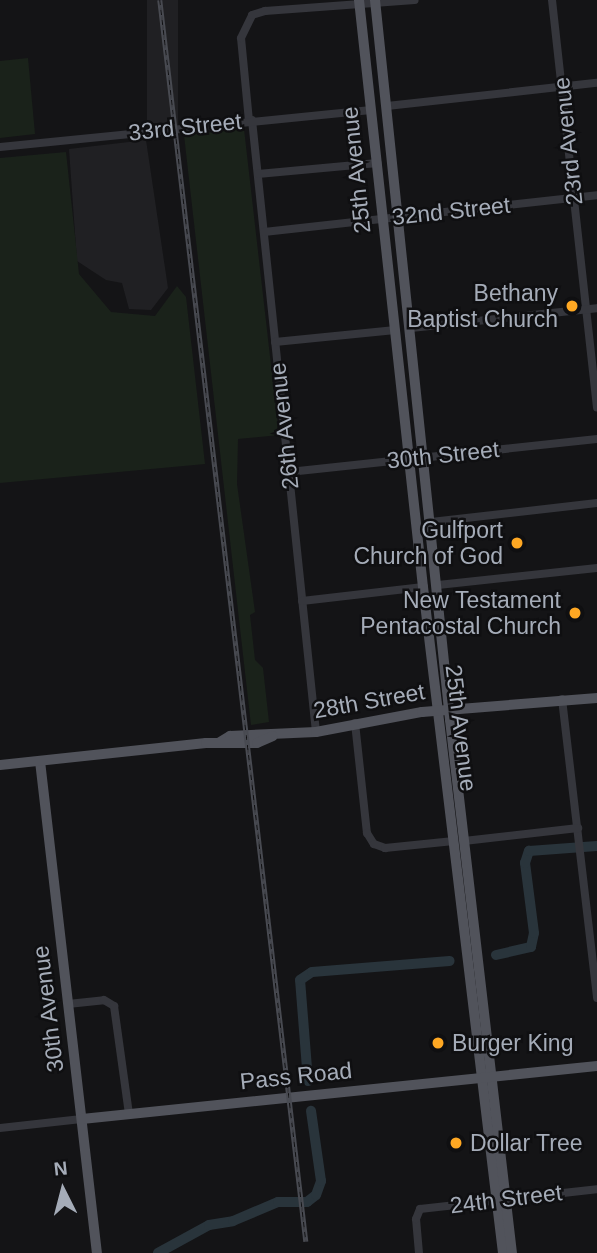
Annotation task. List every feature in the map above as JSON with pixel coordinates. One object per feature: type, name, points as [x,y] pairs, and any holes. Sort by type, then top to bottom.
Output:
[{"type":"main road","name":"25th Avenue","points":[[375,2],[438,585],[444,710]]},
{"type":"main road","name":"25th Avenue","points":[[359,3],[423,587],[444,710],[487,1078],[501,1200],[503,1253]]},
{"type":"main road","name":"28th Street","points":[[0,765],[220,742],[230,736],[316,732],[355,723],[444,710],[597,698]]},
{"type":"main road","name":"30th Avenue","points":[[40,761],[97,1253]]},
{"type":"main road","name":"Pass Road","points":[[82,1119],[597,1066]]},
{"type":"main road","name":"25th Avenue","points":[[501,1200],[512,1253]]},
{"type":"street","points":[[359,3],[415,0]]},
{"type":"street","name":"23rd Avenue","points":[[552,0],[597,408]]},
{"type":"street","name":"26th Avenue","points":[[316,732],[258,174],[241,38],[247,20],[265,11],[359,3]]},
{"type":"street","points":[[387,106],[597,83]]},
{"type":"street","name":"33rd Street","points":[[0,147],[371,110]]},
{"type":"street","points":[[258,174],[377,163]]},
{"type":"street","name":"32nd Street","points":[[264,232],[597,195]]},
{"type":"street","points":[[411,328],[597,308]]},
{"type":"street","points":[[275,342],[395,330]]},
{"type":"street","name":"30th Street","points":[[289,472],[597,439]]},
{"type":"street","points":[[431,522],[597,503]]},
{"type":"street","points":[[438,585],[597,568]]},
{"type":"street","points":[[302,601],[423,587]]},
{"type":"street","points":[[562,699],[594,942],[597,998]]},
{"type":"street","points":[[355,723],[367,833],[374,844],[385,848],[579,832]]},
{"type":"street","points":[[68,1004],[104,1000],[114,1006],[129,1114]]},
{"type":"street","name":"Pass Road","points":[[0,1128],[82,1119]]},
{"type":"street","name":"24th Street","points":[[419,1253],[417,1213],[420,1209],[597,1189]]},
{"type":"shaded area","points":[[147,0],[178,0],[178,126],[147,126]]},
{"type":"shaded area","points":[[28,58],[35,134],[0,138],[0,61]]},
{"type":"shaded area","points":[[244,129],[279,435],[238,439],[237,484],[255,612],[250,615],[255,660],[263,668],[269,722],[251,725],[184,135]]},
{"type":"shaded area","points":[[146,140],[168,288],[151,310],[129,309],[122,283],[106,280],[77,261],[69,149]]},
{"type":"shaded area","points":[[66,152],[79,274],[111,312],[155,316],[177,286],[186,297],[205,464],[0,483],[0,158]]},
{"type":"waterway","points":[[496,955],[531,947],[534,933],[525,863],[529,851],[597,846]]},
{"type":"waterway","points":[[308,1081],[300,980],[312,972],[450,961]]},
{"type":"waterway","points":[[158,1253],[209,1225],[233,1221],[278,1202],[307,1202],[316,1195],[321,1181],[311,1111]]},
{"type":"railway","points":[[160,0],[306,1241]]},
{"type":"place","name":"Bethany Baptist Church","points":[[572,306]]},
{"type":"place","name":"Gulfport Church of God","points":[[517,543]]},
{"type":"place","name":"New Testament Pentacostal Church","points":[[575,613]]},
{"type":"place","name":"Burger King","points":[[438,1043]]},
{"type":"place","name":"Dollar Tree","points":[[456,1143]]}]
